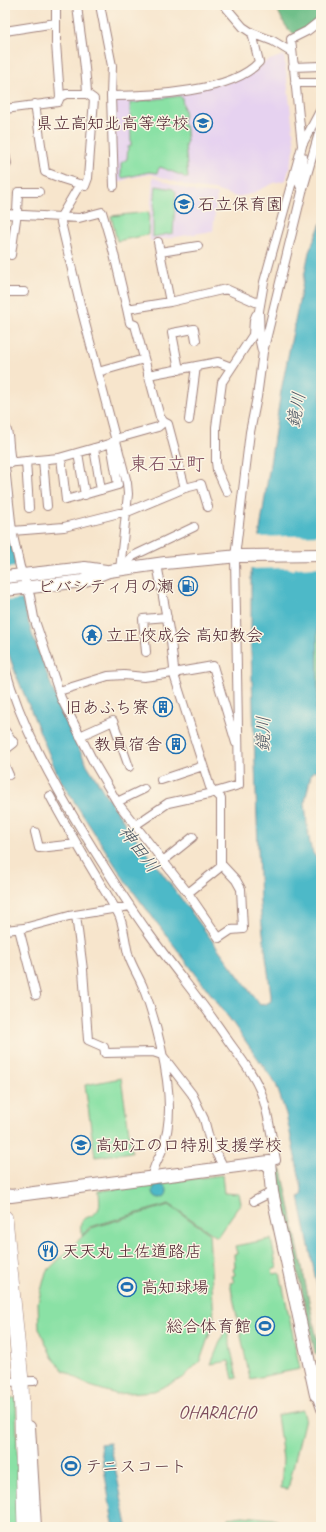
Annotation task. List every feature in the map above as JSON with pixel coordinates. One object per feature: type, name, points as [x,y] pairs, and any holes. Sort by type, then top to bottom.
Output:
[{"type":"highway","points":[[5,1218],[28,1381],[25,1527]]},
{"type":"street","points":[[5,108],[58,102],[60,97],[56,5]]},
{"type":"street","points":[[76,5],[79,33],[86,70],[87,94]]},
{"type":"street","points":[[100,5],[112,66],[111,96],[114,186]]},
{"type":"street","points":[[224,5],[243,27],[252,33],[273,41],[291,52]]},
{"type":"street","points":[[302,192],[299,183],[304,154],[291,52],[291,39],[307,31],[321,20]]},
{"type":"street","points":[[5,31],[56,23]]},
{"type":"street","points":[[111,96],[186,92],[206,88],[234,78],[253,69],[259,62],[252,33]]},
{"type":"street","points":[[293,67],[321,66]]},
{"type":"street","points":[[295,83],[321,83]]},
{"type":"street","points":[[35,104],[45,172],[84,186],[88,178],[94,99],[87,94],[66,94],[60,97]]},
{"type":"street","points":[[227,492],[217,470],[216,462],[216,427],[222,382],[253,335],[254,320],[259,307],[264,282],[302,146],[321,109]]},
{"type":"street","points":[[134,826],[168,803],[240,785],[237,556],[250,432],[257,397],[263,352],[302,192],[321,126]]},
{"type":"street","points":[[5,154],[7,164]]},
{"type":"street","points":[[61,458],[66,500],[118,485],[113,441],[98,372],[75,284],[60,218],[80,184]]},
{"type":"street","points":[[10,255],[17,215],[18,192],[39,192]]},
{"type":"street","points":[[5,214],[79,218],[102,212],[112,246],[130,322],[135,325],[160,417],[168,424],[185,488]]},
{"type":"street","points":[[158,242],[158,254],[170,302]]},
{"type":"street","points":[[158,254],[198,246]]},
{"type":"street","points":[[127,309],[170,302],[226,289],[259,307]]},
{"type":"street","points":[[5,292],[24,292]]},
{"type":"street","points":[[259,307],[260,342],[263,352]]},
{"type":"street","points":[[179,370],[172,333],[193,325],[196,340]]},
{"type":"street","points":[[98,372],[144,359]]},
{"type":"street","points":[[148,375],[218,362],[231,368]]},
{"type":"street","points":[[189,420],[196,366]]},
{"type":"street","points":[[7,464],[61,458],[158,427],[164,422]]},
{"type":"street","points":[[5,426],[7,431],[9,457],[7,464],[12,531],[24,587],[30,596],[34,618],[59,691],[80,736],[117,802],[134,826],[188,893],[219,938],[231,930],[243,929],[241,889],[236,880],[221,864],[221,798],[216,791],[210,787],[173,673],[172,641],[157,564]]},
{"type":"street","points":[[113,441],[128,483],[125,514],[115,571]]},
{"type":"street","points":[[94,448],[101,490]]},
{"type":"street","points":[[78,453],[85,495]]},
{"type":"street","points":[[42,460],[47,506]]},
{"type":"street","points":[[26,461],[29,508]]},
{"type":"street","points":[[12,531],[64,527],[119,514],[125,514],[185,488],[205,483],[208,507]]},
{"type":"street","points":[[5,577],[85,568],[115,571],[132,556],[194,527]]},
{"type":"street","points":[[5,590],[83,581],[115,571],[157,564],[237,556],[321,555]]},
{"type":"street","points":[[146,652],[143,619],[167,617]]},
{"type":"street","points":[[59,691],[108,676],[124,675],[144,677],[213,666],[239,752]]},
{"type":"street","points":[[5,668],[38,753],[60,794],[130,906],[223,1031],[254,1078],[260,1090],[269,1123],[276,1160],[152,1178],[11,1196],[5,1195]]},
{"type":"street","points":[[80,736],[113,721],[129,767]]},
{"type":"street","points":[[5,731],[14,743],[5,750]]},
{"type":"street","points":[[5,766],[10,775]]},
{"type":"street","points":[[161,780],[203,766]]},
{"type":"street","points":[[117,802],[144,789]]},
{"type":"street","points":[[50,796],[76,844],[119,915],[126,948],[149,1005],[162,1055],[168,1088],[169,1109],[166,1133],[162,1149],[152,1172],[152,1178]]},
{"type":"street","points":[[35,832],[39,848],[76,844]]},
{"type":"street","points":[[163,861],[193,837]]},
{"type":"street","points":[[188,893],[218,869]]},
{"type":"street","points":[[5,930],[19,929],[76,915],[130,906]]},
{"type":"street","points":[[76,915],[83,970],[88,1040],[104,1047],[105,1053],[153,1052],[162,1055],[192,1094],[204,1120],[210,1142],[221,1162],[222,1168]]},
{"type":"street","points":[[19,929],[36,980],[36,994]]},
{"type":"street","points":[[269,1162],[272,1192],[316,1371],[316,1395],[321,1409]]},
{"type":"street","points":[[254,1201],[272,1192]]},
{"type":"street","points":[[5,1382],[28,1381],[27,1399],[34,1527]]},
{"type":"shaded area","name":"県立高知北高等学校","points":[[284,55],[295,147],[286,180],[274,183],[251,194],[237,197],[214,190],[195,188],[151,174],[130,178],[115,184],[114,99],[234,81],[255,71],[259,66],[267,61]]},
{"type":"shaded area","name":"石立保育園","points":[[153,177],[196,192],[217,194],[213,231],[150,241],[149,229]]},
{"type":"green space","points":[[275,5],[321,5],[319,15],[316,19],[295,34],[285,25]]},
{"type":"green space","points":[[180,96],[182,98],[185,116],[183,117],[183,125],[185,125],[186,130],[187,142],[185,144],[188,178],[160,167],[157,173],[149,172],[123,178],[121,176],[121,163],[127,159],[128,147],[131,146],[130,103]]},
{"type":"green space","points":[[156,186],[173,189],[176,192],[173,233],[153,237],[153,218]]},
{"type":"green space","points":[[149,212],[148,235],[117,241],[111,216]]},
{"type":"green space","points":[[321,579],[321,736],[318,731],[316,707],[318,691],[317,603]]},
{"type":"green space","points":[[121,1078],[132,1152],[95,1157],[85,1085]]},
{"type":"green space","points":[[282,1170],[321,1359],[315,1353],[277,1171]]},
{"type":"green space","points":[[222,1175],[224,1193],[239,1194],[241,1203],[217,1237],[169,1204],[90,1227],[82,1236],[82,1220],[95,1214],[99,1208],[99,1191]]},
{"type":"green space","name":"高知球場","points":[[169,1205],[209,1233],[214,1321],[200,1361],[183,1378],[154,1391],[116,1394],[90,1386],[63,1370],[52,1357],[39,1328],[38,1302],[46,1272],[91,1228]]},
{"type":"green space","name":"総合体育館","points":[[271,1239],[277,1268],[272,1270],[273,1274],[280,1273],[300,1369],[250,1379],[230,1283],[234,1282],[232,1276],[235,1275],[233,1269],[235,1268],[234,1254],[237,1253],[235,1246]]},
{"type":"green space","points":[[227,1331],[237,1378],[233,1379],[229,1361],[211,1364],[224,1332]]},
{"type":"green space","points":[[6,1398],[16,1398],[19,1527],[5,1527]]},
{"type":"green space","points":[[303,1410],[305,1418],[288,1489],[281,1488],[283,1459],[277,1415]]},
{"type":"green space","points":[[243,1516],[273,1519],[294,1527],[207,1527],[228,1520],[228,1518]]},
{"type":"water","points":[[321,223],[321,579],[317,603],[318,691],[316,707],[318,731],[321,736],[321,776],[316,770],[311,774],[305,802],[310,844],[313,853],[321,864],[321,1305],[299,1197],[303,1194],[286,1114],[276,1084],[232,1022],[126,882],[59,778],[17,677],[5,644],[5,523],[14,555],[22,600],[32,634],[62,714],[86,763],[114,808],[260,1005],[266,1004],[271,1001],[271,995],[260,904],[251,651],[251,570],[259,537],[281,391],[309,252]]},
{"type":"water","points":[[160,1184],[165,1186],[167,1191],[165,1196],[160,1198],[155,1196],[153,1191],[155,1186]]},
{"type":"water","points":[[110,1443],[128,1527],[114,1527],[112,1518],[100,1444]]},
{"type":"pier","points":[[321,535],[321,567],[296,568],[293,570],[288,568],[249,569],[257,537]]},
{"type":"pier","points":[[17,567],[24,599],[5,601],[5,568]]},
{"type":"place","name":"県立高知北高等学校","points":[[203,123]]},
{"type":"place","name":"石立保育園","points":[[184,204]]},
{"type":"place","name":"ビバシティ月の瀬","points":[[188,586]]},
{"type":"place","name":"立正佼成会 高知教会","points":[[92,635]]},
{"type":"place","name":"旧あふち寮","points":[[163,707]]},
{"type":"place","name":"教員宿舎","points":[[176,744]]},
{"type":"place","name":"高知江の口特別支援学校","points":[[81,1145]]},
{"type":"place","name":"天天丸 土佐道路店","points":[[48,1251]]},
{"type":"place","name":"高知球場","points":[[127,1287]]},
{"type":"place","name":"総合体育館","points":[[265,1326]]},
{"type":"place","name":"テニスコート","points":[[71,1466]]},
{"type":"district","name":"東石立町","points":[[167,464]]},
{"type":"district","name":"OHARACHO","points":[[217,1412]]},
{"type":"water label","name":"鏡川","points":[[296,410]]},
{"type":"water label","name":"鏡川","points":[[263,734]]},
{"type":"water label","name":"神田川","points":[[139,849]]}]
